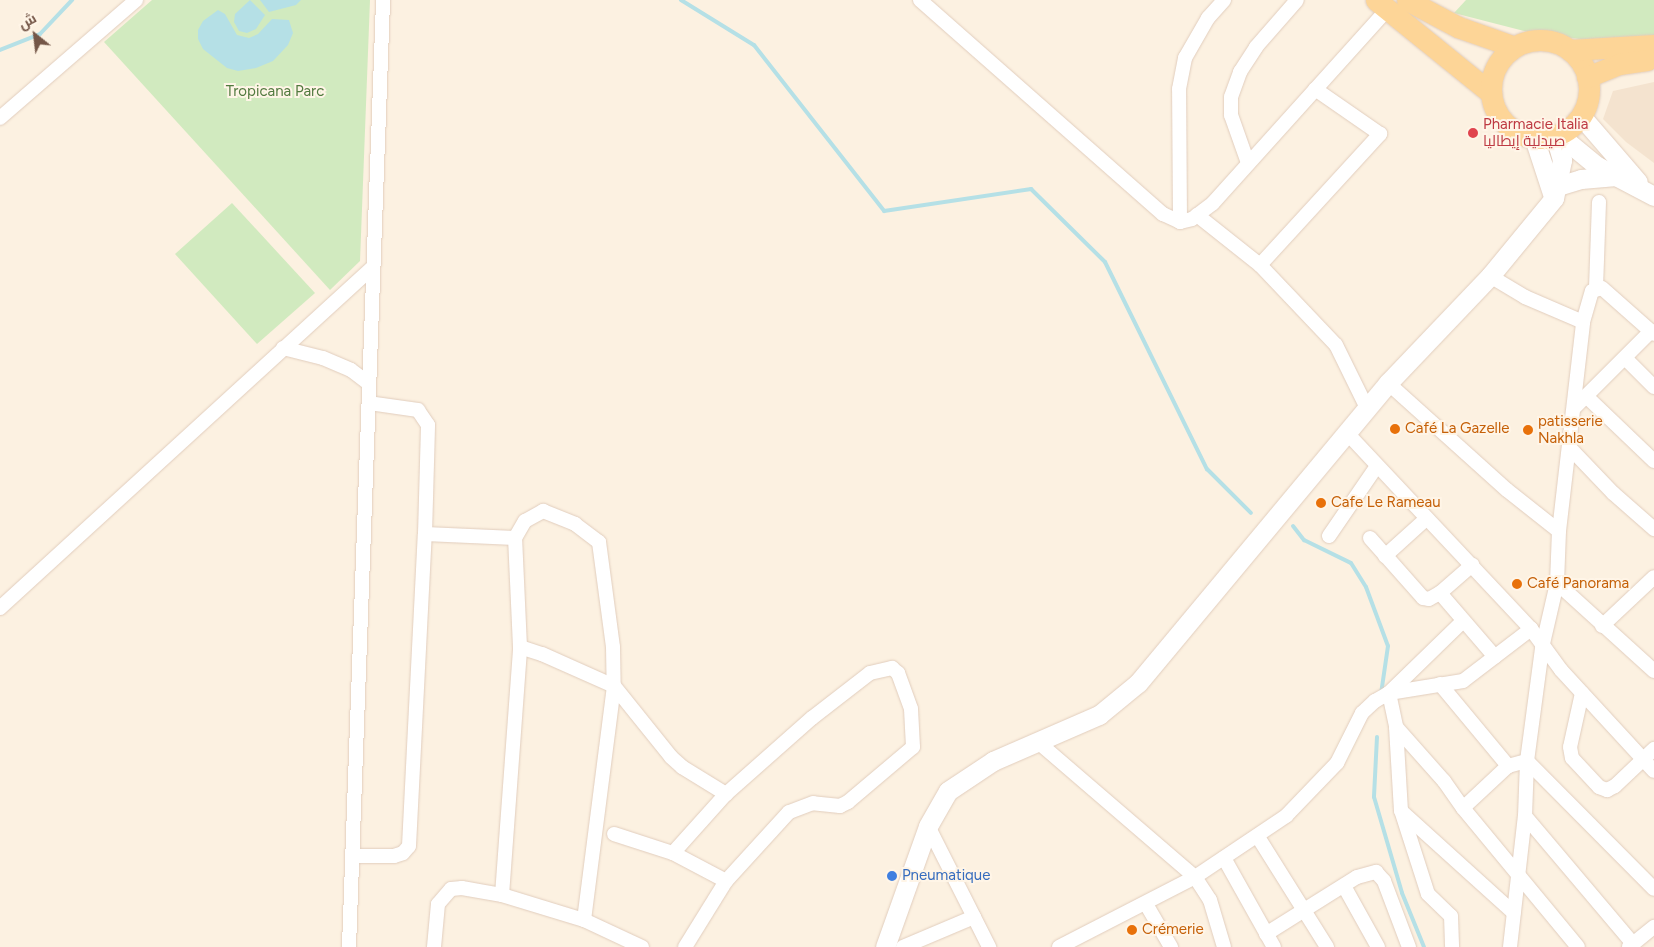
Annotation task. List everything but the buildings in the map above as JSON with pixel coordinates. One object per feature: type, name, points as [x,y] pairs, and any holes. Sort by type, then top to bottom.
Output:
[{"type":"main road","points":[[1407,0],[1458,26],[1515,47],[1545,40],[1570,50],[1654,45]]},
{"type":"main road","points":[[1382,5],[1491,93]]},
{"type":"main road","points":[[1515,47],[1494,71],[1491,93],[1494,108],[1507,126],[1534,138],[1557,135],[1581,116],[1589,93],[1588,77],[1581,62],[1570,50]]},
{"type":"main road","points":[[1588,77],[1619,64],[1654,59]]},
{"type":"street","points":[[0,118],[136,0]]},
{"type":"street","points":[[350,947],[369,403],[368,382],[383,0]]},
{"type":"street","points":[[920,0],[1163,214],[1180,222],[1197,215],[1213,203],[1315,89],[1382,5]]},
{"type":"street","points":[[1180,222],[1179,89],[1185,58],[1208,18],[1224,0]]},
{"type":"street","points":[[1248,164],[1231,116],[1231,97],[1240,72],[1256,47],[1297,0]]},
{"type":"street","points":[[1260,265],[1380,134],[1315,89]]},
{"type":"street","points":[[1581,116],[1649,193]]},
{"type":"street","points":[[1557,135],[1597,166],[1649,193]]},
{"type":"street","points":[[1556,192],[1562,160],[1557,135]]},
{"type":"street","points":[[1534,138],[1556,192]]},
{"type":"street","points":[[885,947],[928,826],[948,791],[967,776],[1099,715],[1138,683],[1388,383],[1490,276],[1556,192],[1581,179],[1617,176]]},
{"type":"street","points":[[1510,947],[1524,816],[1527,761],[1542,648],[1557,582],[1559,531],[1583,322],[1588,300],[1596,288],[1599,202]]},
{"type":"street","points":[[1197,215],[1260,265],[1336,345],[1367,408]]},
{"type":"street","points":[[0,608],[372,268]]},
{"type":"street","points":[[1490,276],[1525,297],[1583,322]]},
{"type":"street","points":[[1574,408],[1653,332],[1609,293],[1596,288]]},
{"type":"street","points":[[284,348],[324,358],[351,370],[368,382]]},
{"type":"street","points":[[1625,358],[1654,387]]},
{"type":"street","points":[[1388,383],[1507,490],[1559,531]]},
{"type":"street","points":[[1586,396],[1654,461]]},
{"type":"street","points":[[352,856],[394,856],[403,853],[409,846],[425,534],[428,425],[418,410],[369,403]]},
{"type":"street","points":[[1347,433],[1531,629],[1542,648],[1654,771]]},
{"type":"street","points":[[1569,447],[1613,493],[1654,529]]},
{"type":"street","points":[[1329,536],[1377,466]]},
{"type":"street","points":[[502,895],[520,647],[515,538],[525,520],[544,510],[576,524],[599,542],[613,647],[614,686],[584,920]]},
{"type":"street","points":[[1385,556],[1426,519]]},
{"type":"street","points":[[425,534],[515,538]]},
{"type":"street","points":[[1370,538],[1423,598],[1429,599],[1440,593],[1472,565]]},
{"type":"street","points":[[1602,626],[1654,577]]},
{"type":"street","points":[[1557,582],[1602,626],[1654,671]]},
{"type":"street","points":[[1440,593],[1462,622],[1495,657]]},
{"type":"street","points":[[1059,947],[1082,942],[1195,877],[1258,836],[1312,792],[1337,762],[1362,713],[1389,693],[1462,622]]},
{"type":"street","points":[[1389,693],[1440,684],[1474,675],[1531,629]]},
{"type":"street","points":[[520,647],[542,654],[614,686],[671,757],[682,767],[726,794]]},
{"type":"street","points":[[673,853],[726,794],[812,718],[870,673],[892,668],[898,673],[911,709],[912,747],[848,802],[840,806],[813,803],[789,812],[726,881],[685,947]]},
{"type":"street","points":[[1440,684],[1508,766]]},
{"type":"street","points":[[1389,693],[1396,727],[1401,810],[1428,894],[1451,916],[1452,947]]},
{"type":"street","points":[[1582,693],[1570,747],[1572,758],[1599,787],[1607,790],[1615,786],[1654,749]]},
{"type":"street","points":[[1396,727],[1444,781],[1463,808],[1578,947]]},
{"type":"street","points":[[1038,742],[1195,877],[1210,900],[1224,947]]},
{"type":"street","points":[[1463,808],[1508,766],[1527,761]]},
{"type":"street","points":[[1527,761],[1654,889]]},
{"type":"street","points":[[1401,810],[1514,913]]},
{"type":"street","points":[[1524,816],[1631,945],[1654,928]]},
{"type":"street","points":[[928,826],[990,947]]},
{"type":"street","points":[[614,834],[673,853],[726,881]]},
{"type":"street","points":[[1258,836],[1327,947]]},
{"type":"street","points":[[1224,858],[1274,947]]},
{"type":"street","points":[[1266,934],[1306,912],[1344,886],[1368,873],[1380,875],[1409,947]]},
{"type":"street","points":[[1344,886],[1378,947]]},
{"type":"street","points":[[434,947],[434,922],[443,896],[451,889],[462,888],[502,895],[584,920],[642,947]]},
{"type":"street","points":[[1146,904],[1171,947]]},
{"type":"street","points":[[903,947],[974,916]]},
{"type":"shaded area","points":[[1654,82],[1654,163],[1626,142],[1603,119],[1613,91]]},
{"type":"green space","name":"Tropicana Parc","points":[[152,0],[370,0],[360,261],[330,290],[104,42]]},
{"type":"green space","points":[[1466,0],[1654,0],[1654,40],[1606,42],[1536,34],[1454,13]]},
{"type":"green space","points":[[232,203],[315,293],[257,344],[175,254]]},
{"type":"water","points":[[250,0],[265,15],[256,29],[247,33],[239,31],[234,22],[235,14]]},
{"type":"water","points":[[260,0],[301,0],[296,5],[269,12]]},
{"type":"water","points":[[218,10],[225,14],[237,35],[249,38],[258,34],[272,19],[289,20],[293,33],[288,45],[273,61],[256,68],[238,71],[227,68],[203,49],[198,39],[198,30],[203,21]]},
{"type":"waterway","points":[[0,50],[40,34],[72,0]]},
{"type":"waterway","points":[[681,0],[754,45],[884,211],[1031,189],[1105,262],[1207,469],[1251,513]]},
{"type":"waterway","points":[[1293,526],[1304,540],[1351,563],[1366,587],[1388,646],[1381,694]]},
{"type":"waterway","points":[[1377,737],[1374,797],[1402,893],[1424,947]]},
{"type":"place","name":"Pharmacie Italia صيدلية إيطاليا","points":[[1473,133]]},
{"type":"place","name":"Café La Gazelle","points":[[1395,429]]},
{"type":"place","name":"patisserie Nakhla","points":[[1528,430]]},
{"type":"place","name":"Cafe Le Rameau","points":[[1321,503]]},
{"type":"place","name":"Café Panorama","points":[[1517,584]]},
{"type":"place","name":"Pneumatique","points":[[892,876]]},
{"type":"place","name":"Crémerie","points":[[1132,930]]}]
